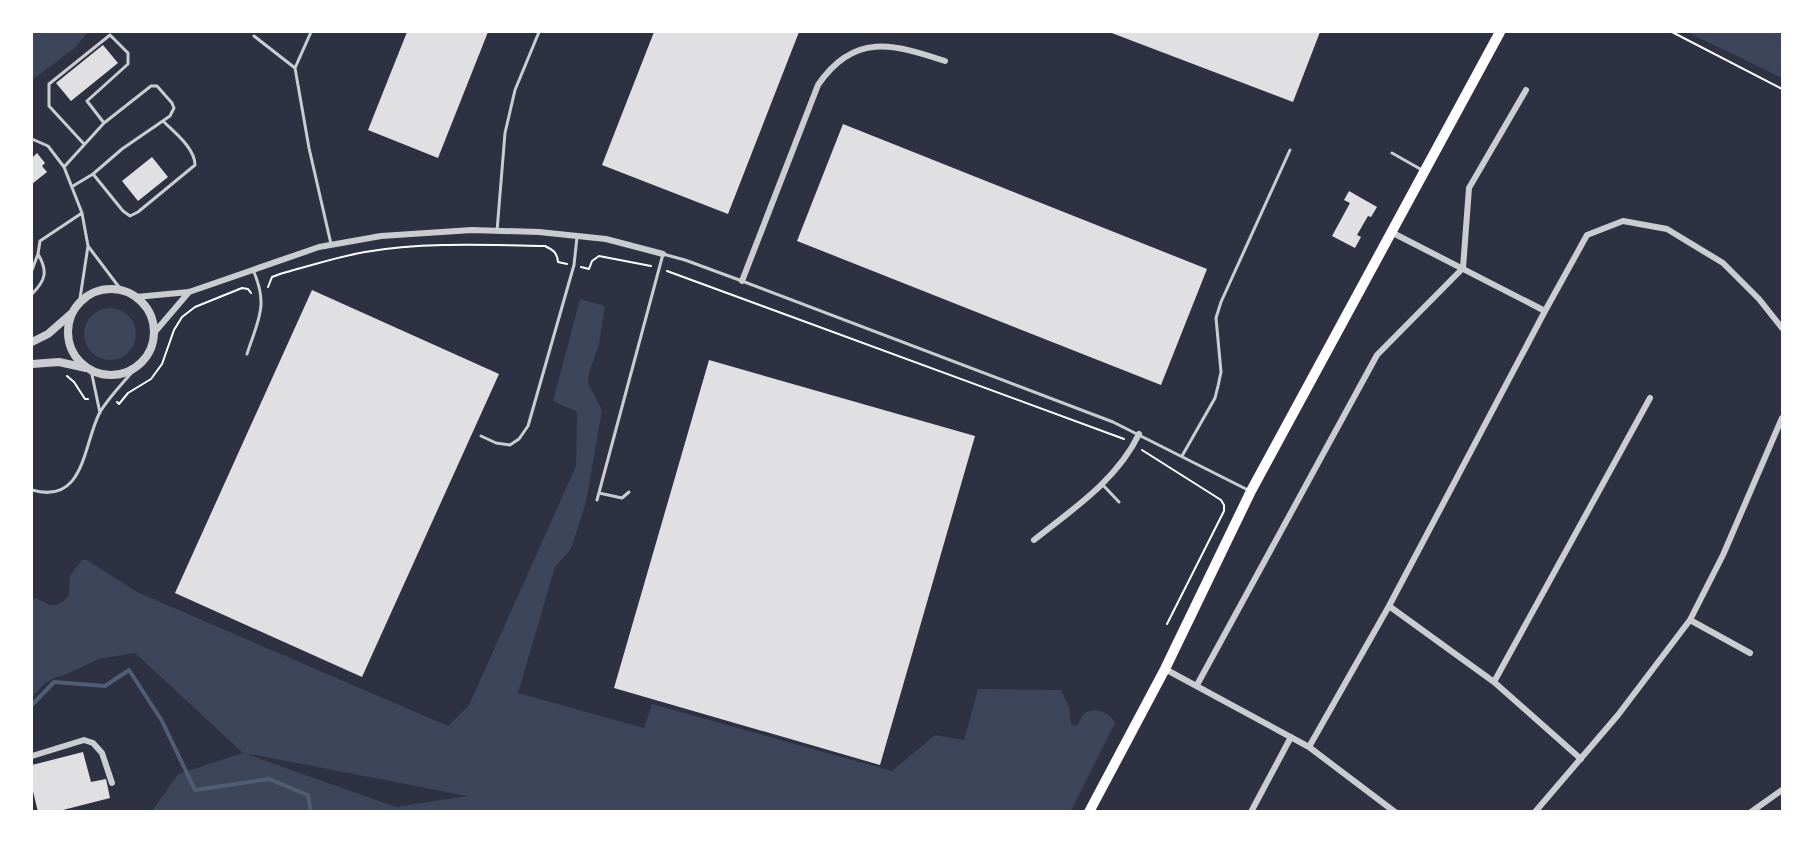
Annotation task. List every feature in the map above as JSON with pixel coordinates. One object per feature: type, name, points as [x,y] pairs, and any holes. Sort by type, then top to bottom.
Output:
[{"type":"main road","points":[[1089,812],[1165,669],[1251,492],[1500,32]]},
{"type":"street","points":[[742,281],[818,85],[826,73],[848,55],[868,48],[884,46],[912,50],[945,61]]},
{"type":"street","points":[[1197,685],[1377,355],[1463,268],[1468,188],[1526,90]]},
{"type":"street","points":[[1310,747],[1389,606],[1587,236],[1623,221],[1667,229],[1723,263],[1759,298],[1782,328]]},
{"type":"street","points":[[136,297],[189,292],[319,247],[381,236],[472,230],[539,232],[606,239],[663,254]]},
{"type":"street","points":[[1390,232],[1545,311]]},
{"type":"street","points":[[32,342],[48,334],[88,297],[98,291],[110,289],[136,297],[149,312],[154,333]]},
{"type":"street","points":[[32,363],[59,362],[102,374],[114,375],[127,372],[137,366],[149,351],[154,333],[189,292]]},
{"type":"street","points":[[77,307],[70,322],[70,342],[79,360],[90,369]]},
{"type":"street","points":[[1494,682],[1650,398]]},
{"type":"street","points":[[1535,812],[1618,715],[1690,621],[1723,555],[1782,418]]},
{"type":"street","points":[[1034,540],[1102,484],[1121,462],[1139,434]]},
{"type":"street","points":[[1389,606],[1494,682],[1581,759]]},
{"type":"street","points":[[1690,621],[1750,653]]},
{"type":"street","points":[[1165,669],[1310,747],[1395,812]]},
{"type":"street","points":[[1251,812],[1291,737]]},
{"type":"street","points":[[32,756],[84,740],[93,743],[102,753],[112,783]]},
{"type":"street","points":[[1751,812],[1782,790]]},
{"type":"lane","points":[[311,32],[295,68],[309,148],[331,244]]},
{"type":"lane","points":[[497,231],[504,133],[515,90],[539,32]]},
{"type":"lane","points":[[84,144],[49,105],[49,84],[110,35],[128,53],[128,64],[87,101],[104,123]]},
{"type":"lane","points":[[254,36],[295,68]]},
{"type":"lane","points":[[64,167],[104,123],[151,86],[157,86],[172,103],[174,108],[163,121],[122,149],[93,174],[73,186]]},
{"type":"lane","points":[[93,174],[123,212],[130,216],[138,212],[195,165],[195,159],[183,142],[163,121]]},
{"type":"lane","points":[[32,139],[48,146],[64,167],[82,213],[88,246],[77,307]]},
{"type":"lane","points":[[1182,456],[1215,398],[1220,379],[1216,318],[1221,302],[1290,150]]},
{"type":"lane","points":[[1392,153],[1424,171]]},
{"type":"lane","points":[[32,270],[40,240],[82,213]]},
{"type":"lane","points":[[481,436],[496,443],[510,445],[519,439],[528,426],[574,265],[577,236]]},
{"type":"lane","points":[[88,246],[122,291]]},
{"type":"lane","points":[[32,294],[44,277],[45,266],[38,254]]},
{"type":"lane","points":[[597,500],[663,254],[742,281],[1139,434],[1251,492]]},
{"type":"lane","points":[[247,354],[262,309],[261,290],[252,269]]},
{"type":"lane","points":[[32,490],[54,493],[61,491],[70,483],[82,462],[100,413],[137,366]]},
{"type":"lane","points":[[90,369],[100,413]]},
{"type":"lane","points":[[1102,484],[1119,502]]},
{"type":"lane","points":[[599,493],[622,498],[630,492]]},
{"type":"path","points":[[1672,32],[1782,89]]},
{"type":"path","points":[[111,399],[119,404],[128,393],[152,378],[162,364],[174,330],[182,316],[195,307],[242,288],[248,289],[250,293],[270,287],[269,282],[272,277],[280,273],[345,256],[392,249],[472,245],[545,246],[553,250],[558,262],[589,269],[592,261],[599,256],[659,268],[1134,444],[1221,500],[1224,511],[1167,624]]},
{"type":"path","points":[[65,374],[74,382],[85,399],[96,396]]},
{"type":"shaded area","points":[[32,32],[88,32],[76,47],[32,80]]},
{"type":"shaded area","points":[[1687,32],[1782,32],[1782,78]]},
{"type":"shaded area","points":[[580,299],[605,306],[599,344],[588,383],[602,410],[586,502],[571,549],[555,567],[518,693],[644,728],[652,704],[892,771],[935,735],[964,740],[978,689],[1061,690],[1069,707],[1071,724],[1077,726],[1084,714],[1094,710],[1107,714],[1115,723],[1071,811],[152,811],[178,774],[243,753],[135,653],[99,659],[54,678],[44,684],[32,697],[32,600],[36,598],[54,605],[60,603],[69,596],[70,575],[82,560],[87,560],[137,592],[448,726],[469,705],[576,466],[577,412],[553,401]],"holes":[[[250,754],[467,796],[396,807]]]},
{"type":"shaded area","points":[[105,308],[115,308],[129,315],[136,334],[129,353],[115,360],[105,360],[95,356],[88,349],[84,339],[84,329],[88,319],[95,312]]},
{"type":"building","points":[[407,32],[488,32],[438,158],[368,130]]},
{"type":"building","points":[[654,32],[799,32],[728,214],[602,165]]},
{"type":"building","points":[[1109,32],[1320,32],[1293,102]]},
{"type":"building","points":[[103,45],[118,63],[71,101],[56,83]]},
{"type":"building","points":[[843,124],[1207,269],[1161,385],[797,241]]},
{"type":"building","points":[[37,153],[45,163],[42,166],[47,172],[32,184],[32,158]]},
{"type":"building","points":[[152,157],[168,177],[138,201],[122,181]]},
{"type":"building","points":[[1349,191],[1377,207],[1371,217],[1368,216],[1357,235],[1361,237],[1355,248],[1332,236],[1350,203],[1344,200]]},
{"type":"building","points":[[312,290],[499,374],[362,677],[175,593]]},
{"type":"building","points":[[709,360],[975,436],[880,765],[614,688]]},
{"type":"building","points":[[83,752],[91,782],[106,779],[110,798],[55,812],[38,812],[32,787],[32,765]]},
{"type":"waterway","points":[[32,705],[54,682],[105,686],[129,670],[162,721],[195,790],[269,779],[308,795],[311,812]]}]
